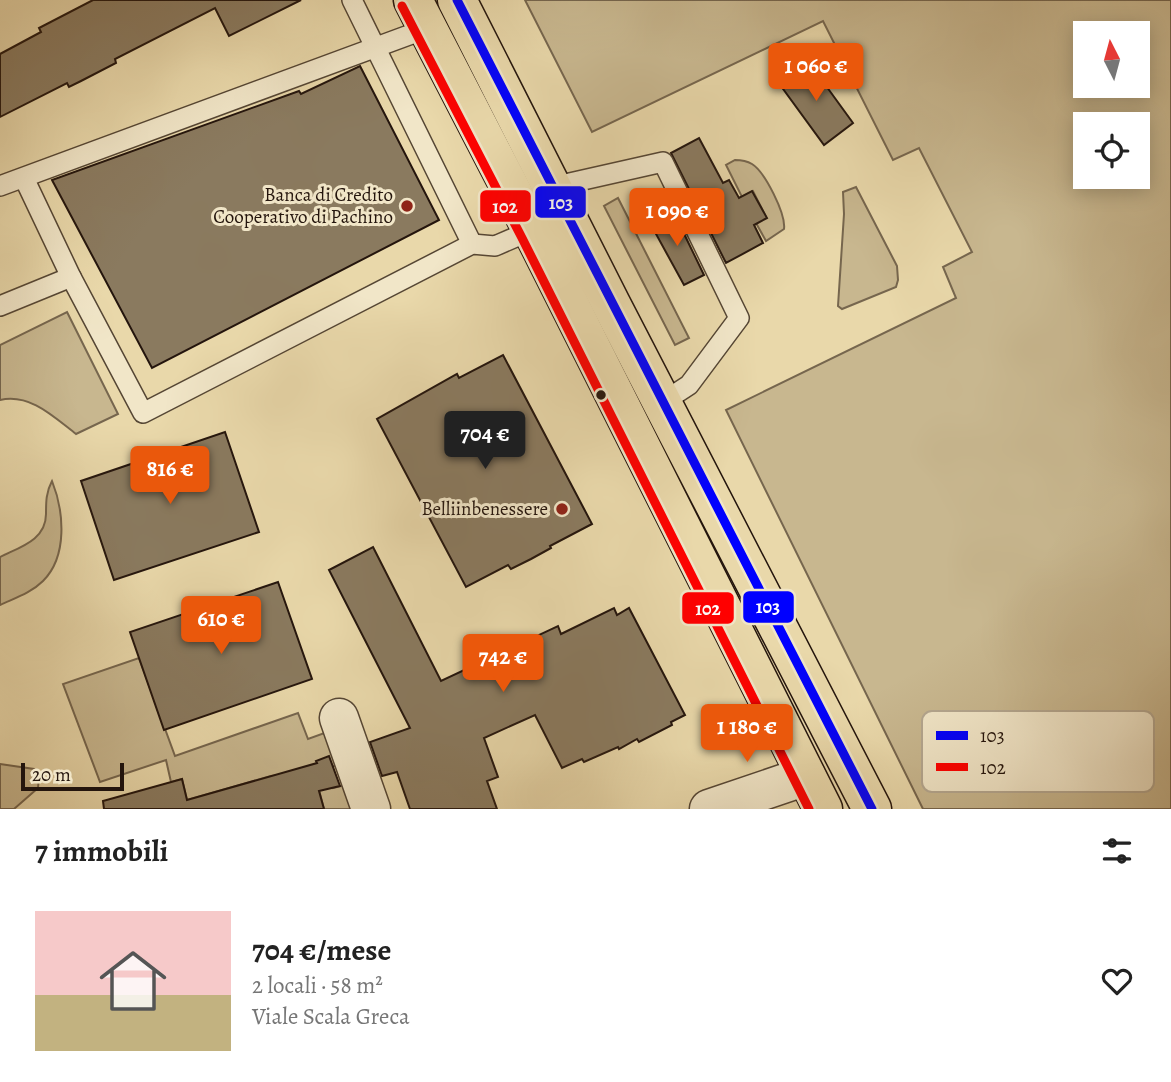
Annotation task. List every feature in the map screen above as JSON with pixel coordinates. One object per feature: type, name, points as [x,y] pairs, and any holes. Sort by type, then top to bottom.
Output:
[{"type":"main road","points":[[457,0],[872,809]]},
{"type":"main road","points":[[420,14],[532,230],[823,809]]},
{"type":"street","points":[[339,718],[371,809]]},
{"type":"street","points":[[709,809],[806,776]]},
{"type":"lane","points":[[357,2],[376,48],[472,244]]},
{"type":"lane","points":[[0,187],[376,48],[420,14]]},
{"type":"lane","points":[[552,187],[663,162],[739,318],[689,385],[663,402]]},
{"type":"lane","points":[[24,178],[71,277],[143,413],[472,244],[495,246],[532,230]]},
{"type":"lane","points":[[0,306],[71,277]]},
{"type":"shaded area","points":[[525,0],[1171,0],[1171,809],[923,809],[726,410],[956,298],[943,267],[972,252],[919,148],[893,160],[823,21],[592,132]]},
{"type":"shaded area","points":[[735,160],[748,162],[757,168],[778,204],[784,229],[766,241],[756,223],[766,217],[753,191],[742,197],[726,165]]},
{"type":"shaded area","points":[[856,187],[897,266],[898,280],[896,287],[842,309],[838,306],[843,192]]},
{"type":"shaded area","points":[[618,198],[689,338],[675,345],[604,206]]},
{"type":"shaded area","points":[[67,312],[118,414],[76,434],[31,403],[0,400],[0,345]]},
{"type":"shaded area","points":[[52,481],[61,519],[57,559],[43,581],[23,595],[0,605],[0,557],[30,542],[42,530],[47,493]]},
{"type":"shaded area","points":[[139,658],[175,756],[298,713],[308,739],[330,731],[342,764],[327,768],[333,788],[349,784],[358,809],[324,809],[314,771],[271,776],[187,800],[182,779],[171,782],[166,760],[100,782],[63,684]]},
{"type":"shaded area","points":[[0,764],[34,769],[39,777],[38,788],[14,809],[0,809]]},
{"type":"building","points":[[93,0],[301,0],[229,36],[215,8],[115,59],[116,63],[81,81],[69,87],[67,83],[0,117],[0,54],[41,32],[39,28]]},
{"type":"building","points":[[808,61],[853,123],[824,145],[778,82]]},
{"type":"building","points":[[360,66],[439,220],[152,368],[52,180],[299,91],[301,94]]},
{"type":"building","points":[[699,138],[723,183],[729,180],[739,198],[752,191],[767,218],[754,225],[763,243],[726,263],[671,153]]},
{"type":"building","points":[[673,211],[704,275],[684,285],[650,223]]},
{"type":"building","points":[[503,355],[592,524],[511,569],[508,565],[466,587],[377,419],[457,374],[459,378]]},
{"type":"building","points":[[225,432],[259,532],[114,580],[81,481]]},
{"type":"building","points":[[373,547],[441,681],[558,626],[561,634],[614,608],[617,615],[629,608],[685,715],[639,742],[637,739],[619,749],[618,747],[584,762],[582,759],[562,768],[535,715],[484,738],[498,777],[487,781],[497,809],[410,809],[397,772],[382,776],[370,742],[410,728],[329,570]]},
{"type":"building","points":[[278,582],[312,679],[164,730],[130,632]]},
{"type":"building","points":[[329,756],[340,786],[319,791],[324,809],[104,809],[103,801],[182,779],[187,800],[317,763],[316,761]]},
{"type":"transit line","name":"103","points":[[457,0],[872,809]]},
{"type":"transit line","name":"102","points":[[402,6],[521,236],[809,809]]},
{"type":"place","name":"Banca di Credito Cooperativo di Pachino","points":[[407,206]]},
{"type":"place","name":"Belliinbenessere","points":[[562,509]]}]
